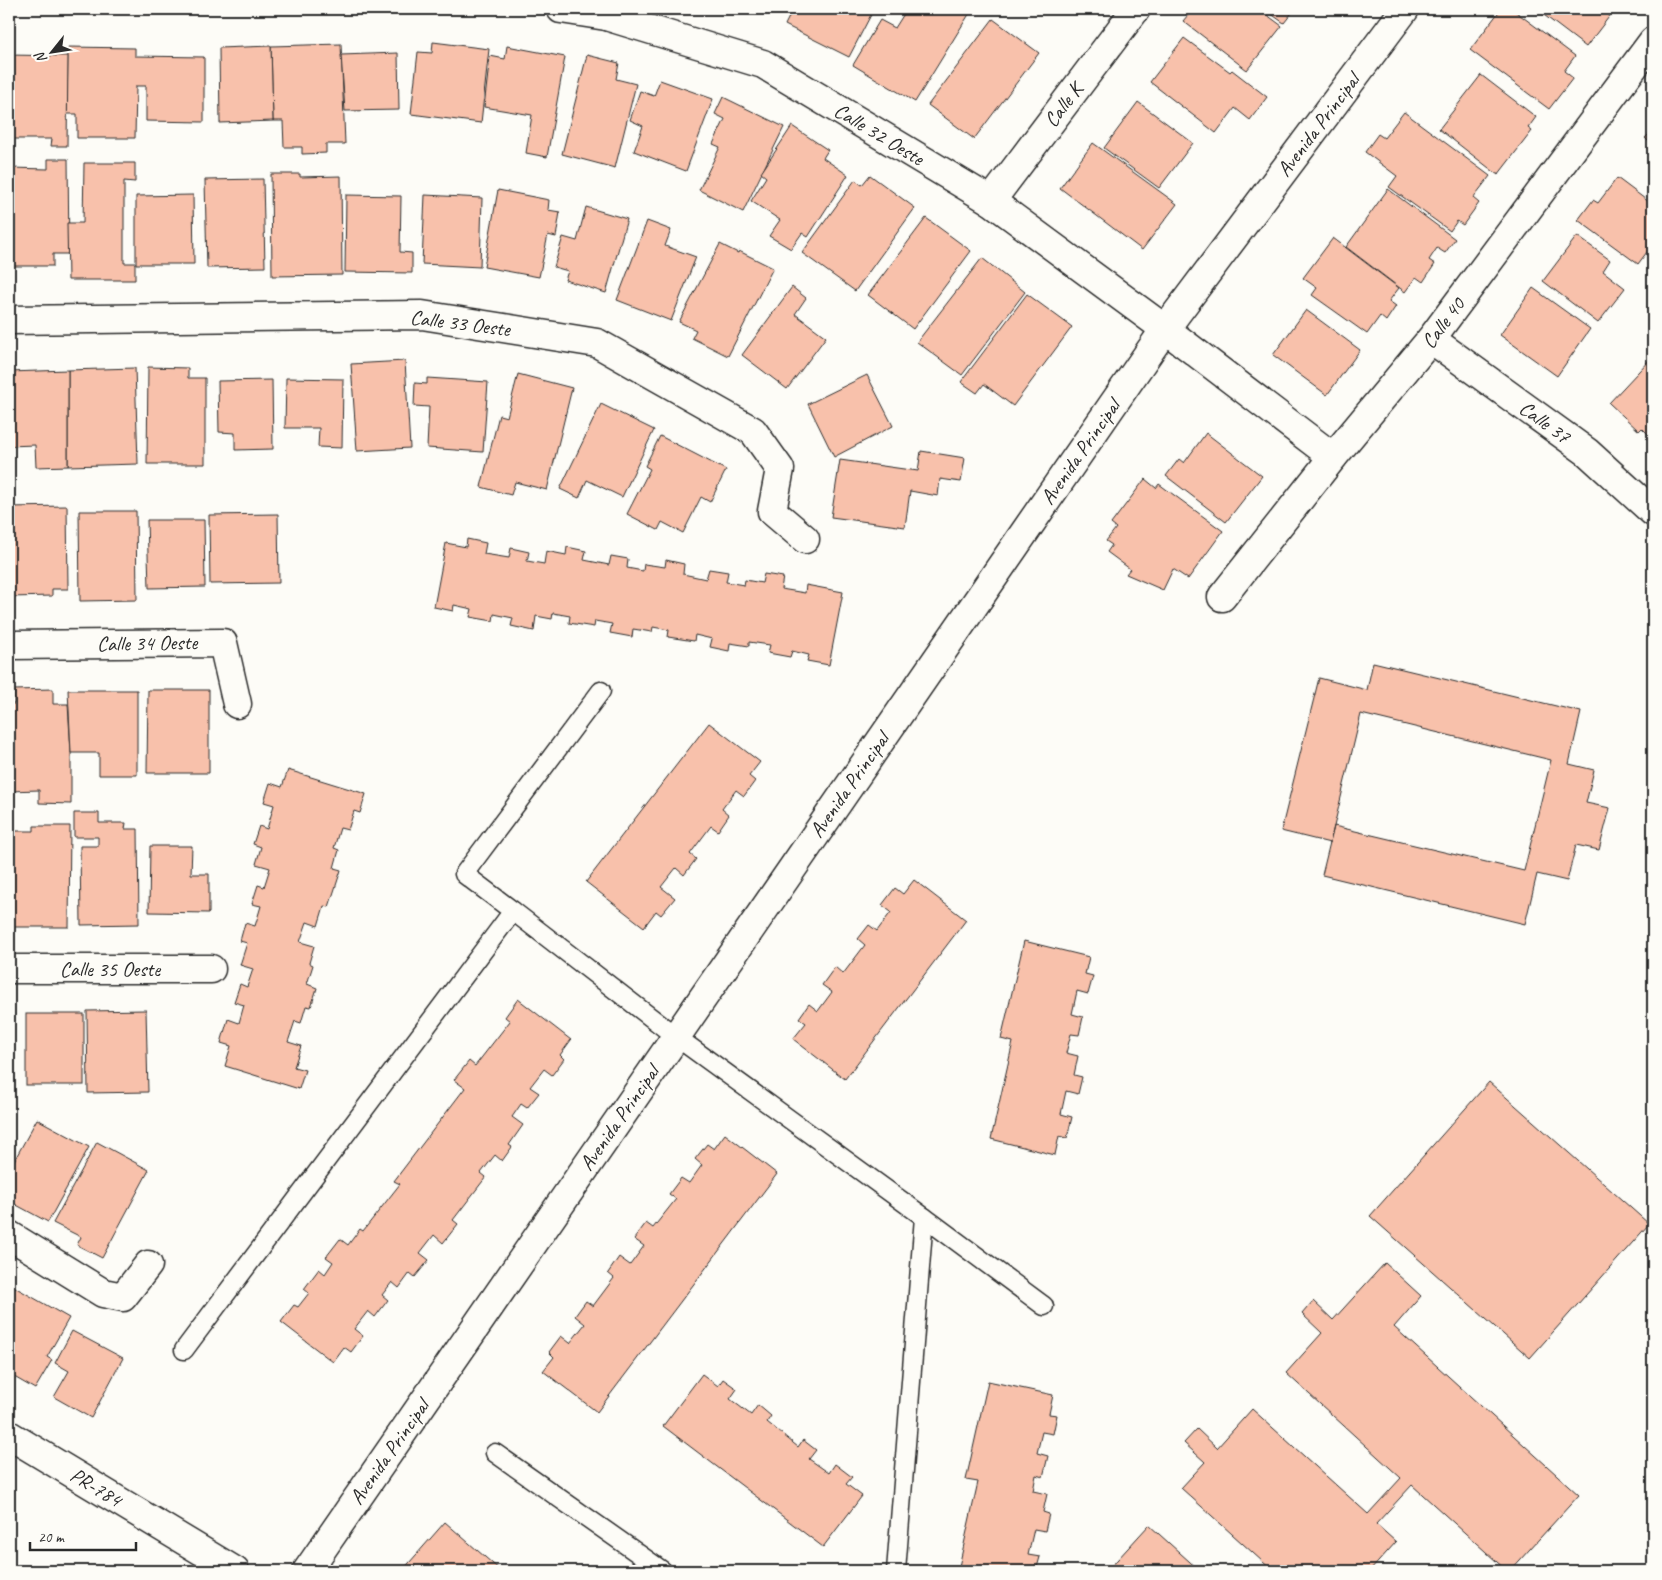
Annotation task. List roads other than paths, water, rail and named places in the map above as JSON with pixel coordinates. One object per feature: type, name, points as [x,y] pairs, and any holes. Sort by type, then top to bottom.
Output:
[{"type":"street","name":"Calle 32 Oeste","points":[[561,9],[606,16],[763,64],[991,201],[1165,329],[1333,457]]},
{"type":"street","name":"Calle K","points":[[991,201],[1136,9]]},
{"type":"street","name":"Avenida Principal","points":[[307,1571],[1165,329],[1405,9]]},
{"type":"street","name":"Calle 40","points":[[1222,596],[1333,457],[1431,340],[1653,41]]},
{"type":"street","name":"Calle 33 Oeste","points":[[9,320],[422,315],[597,343],[753,431],[780,469],[772,511],[805,539]]},
{"type":"street","name":"Calle 37","points":[[1431,340],[1587,452],[1653,512]]},
{"type":"street","name":"Calle 34 Oeste","points":[[9,645],[223,643],[237,704]]},
{"type":"street","name":"Calle 35 Oeste","points":[[9,969],[211,969]]},
{"type":"street","points":[[9,1235],[103,1293],[123,1297],[148,1265]]},
{"type":"street","name":"PR-784","points":[[9,1435],[235,1571]]},
{"type":"lane","points":[[601,691],[464,874],[675,1036],[1044,1306]]},
{"type":"lane","points":[[184,1350],[513,911]]},
{"type":"lane","points":[[896,1571],[924,1217]]},
{"type":"lane","points":[[495,1453],[663,1571]]}]
